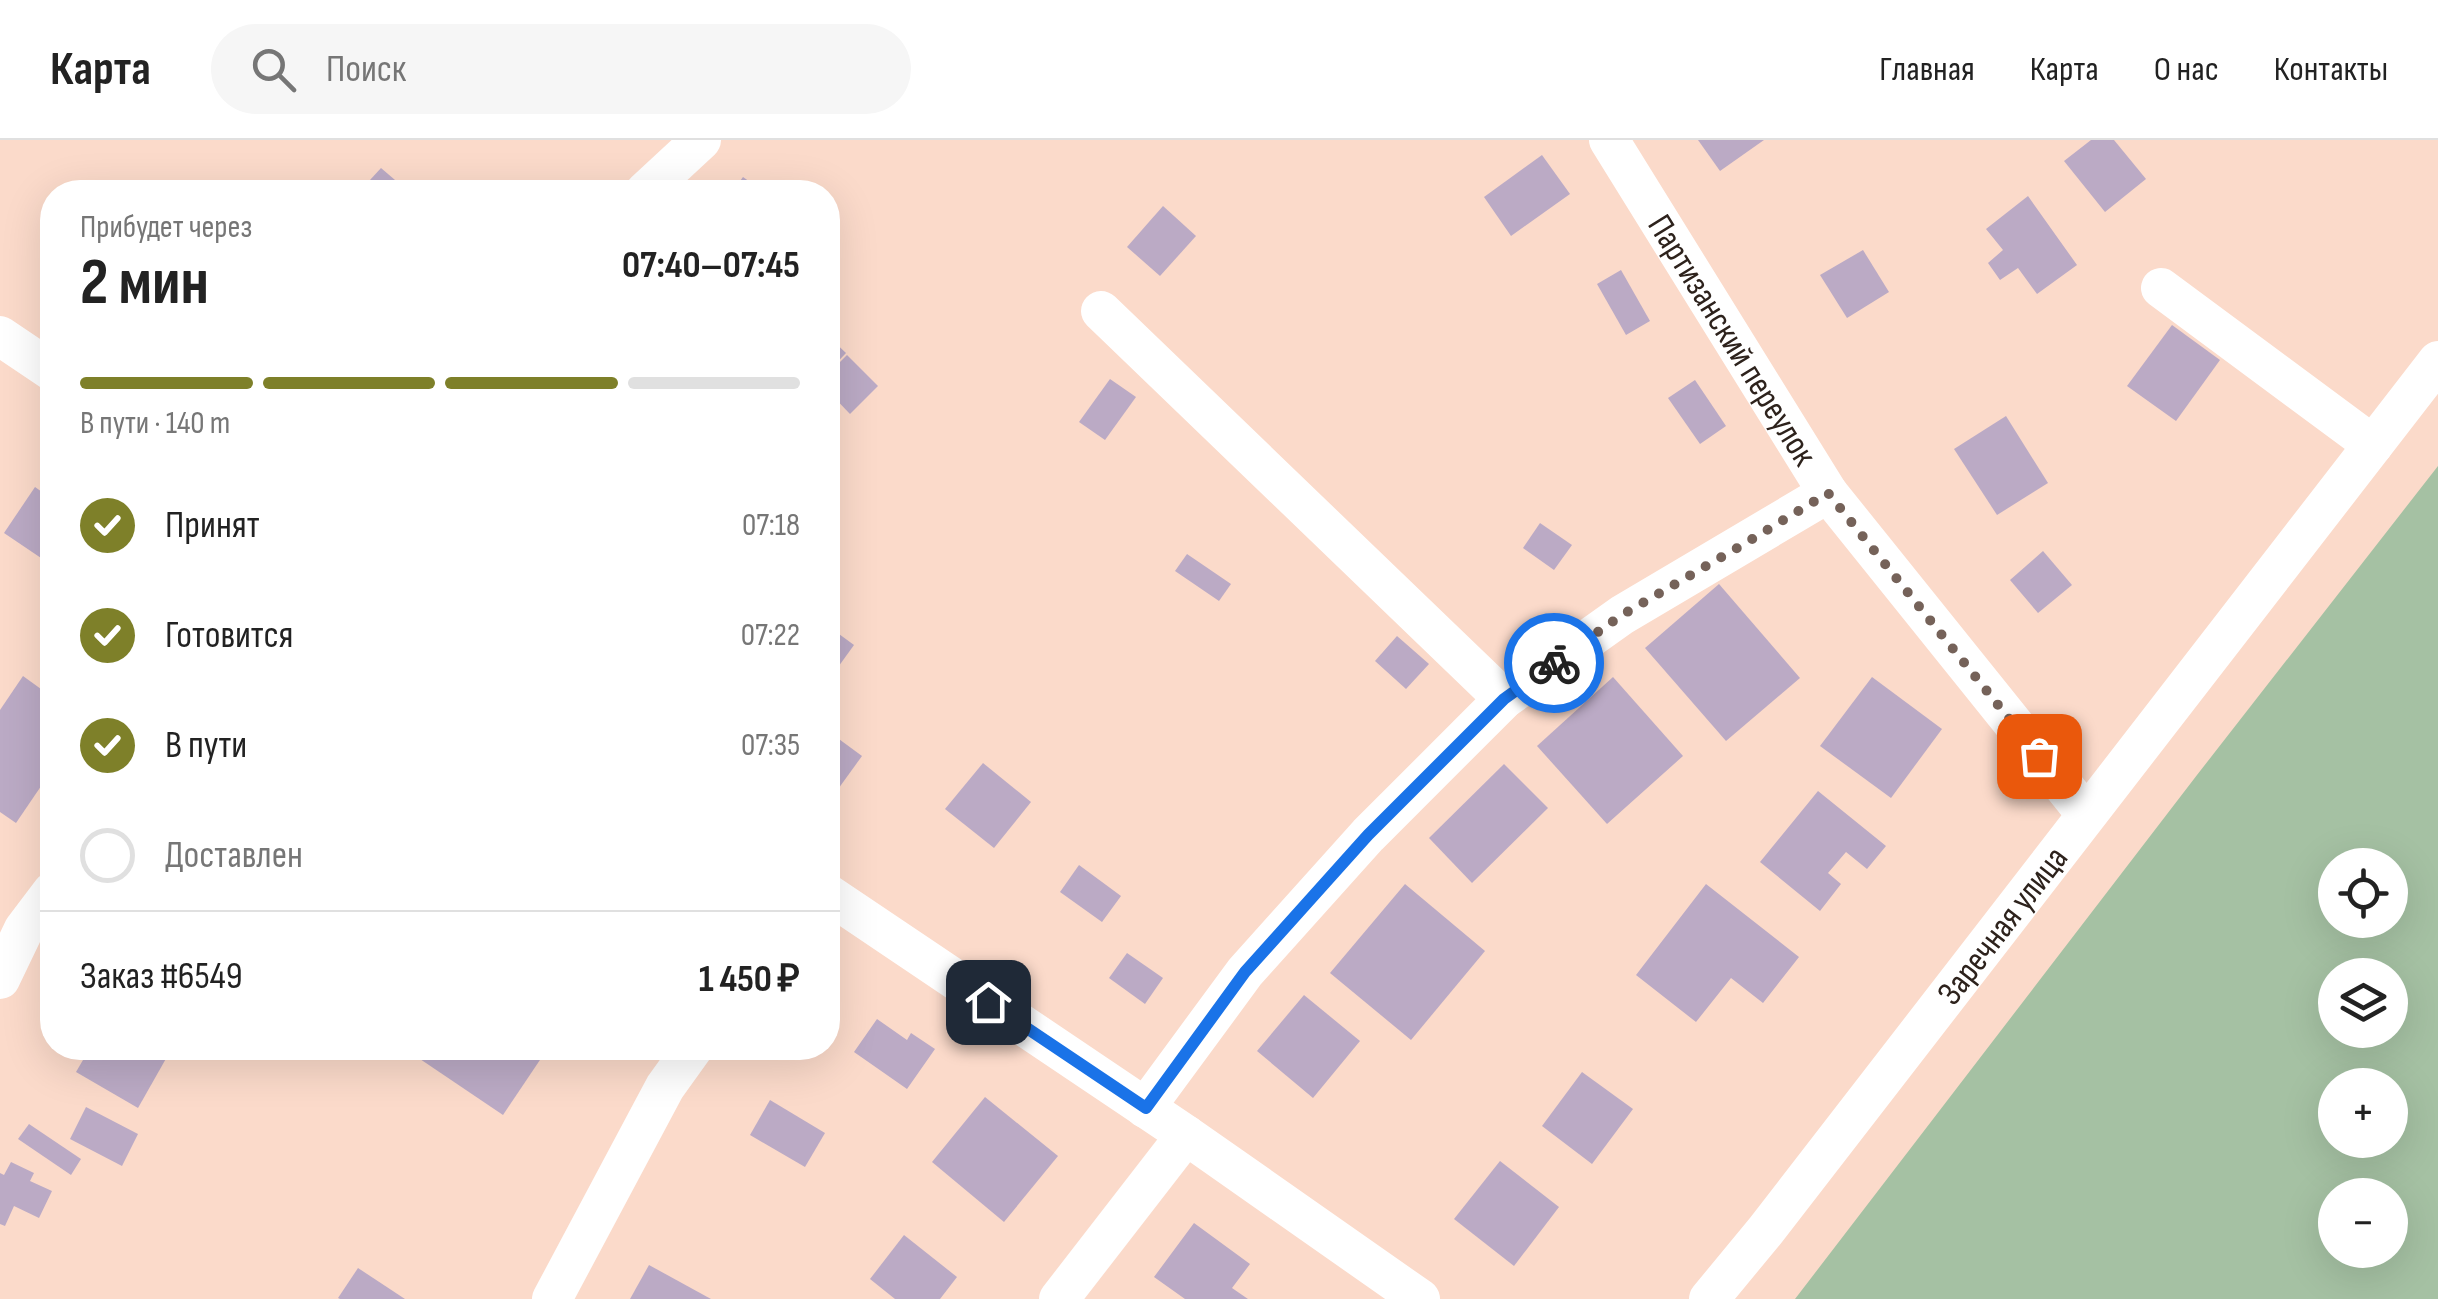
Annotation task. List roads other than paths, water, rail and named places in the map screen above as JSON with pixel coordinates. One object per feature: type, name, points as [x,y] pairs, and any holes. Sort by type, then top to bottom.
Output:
[{"type":"street","points":[[657,180],[701,140]]},
{"type":"street","name":"Партизанский переулок","points":[[1609,140],[1828,493],[2086,814]]},
{"type":"street","points":[[2161,288],[2373,445]]},
{"type":"street","points":[[1101,311],[1504,699]]},
{"type":"street","points":[[0,336],[40,363]]},
{"type":"street","name":"Заречная улица","points":[[1709,1299],[2438,361]]},
{"type":"street","points":[[1146,1108],[1245,972],[1368,835],[1504,699],[1622,615],[1828,493]]},
{"type":"street","points":[[0,979],[12,920],[40,900]]},
{"type":"street","points":[[840,902],[1186,1135],[1420,1299]]},
{"type":"street","points":[[552,1299],[665,1087],[684,1060]]},
{"type":"street","points":[[1059,1299],[1186,1135]]}]
